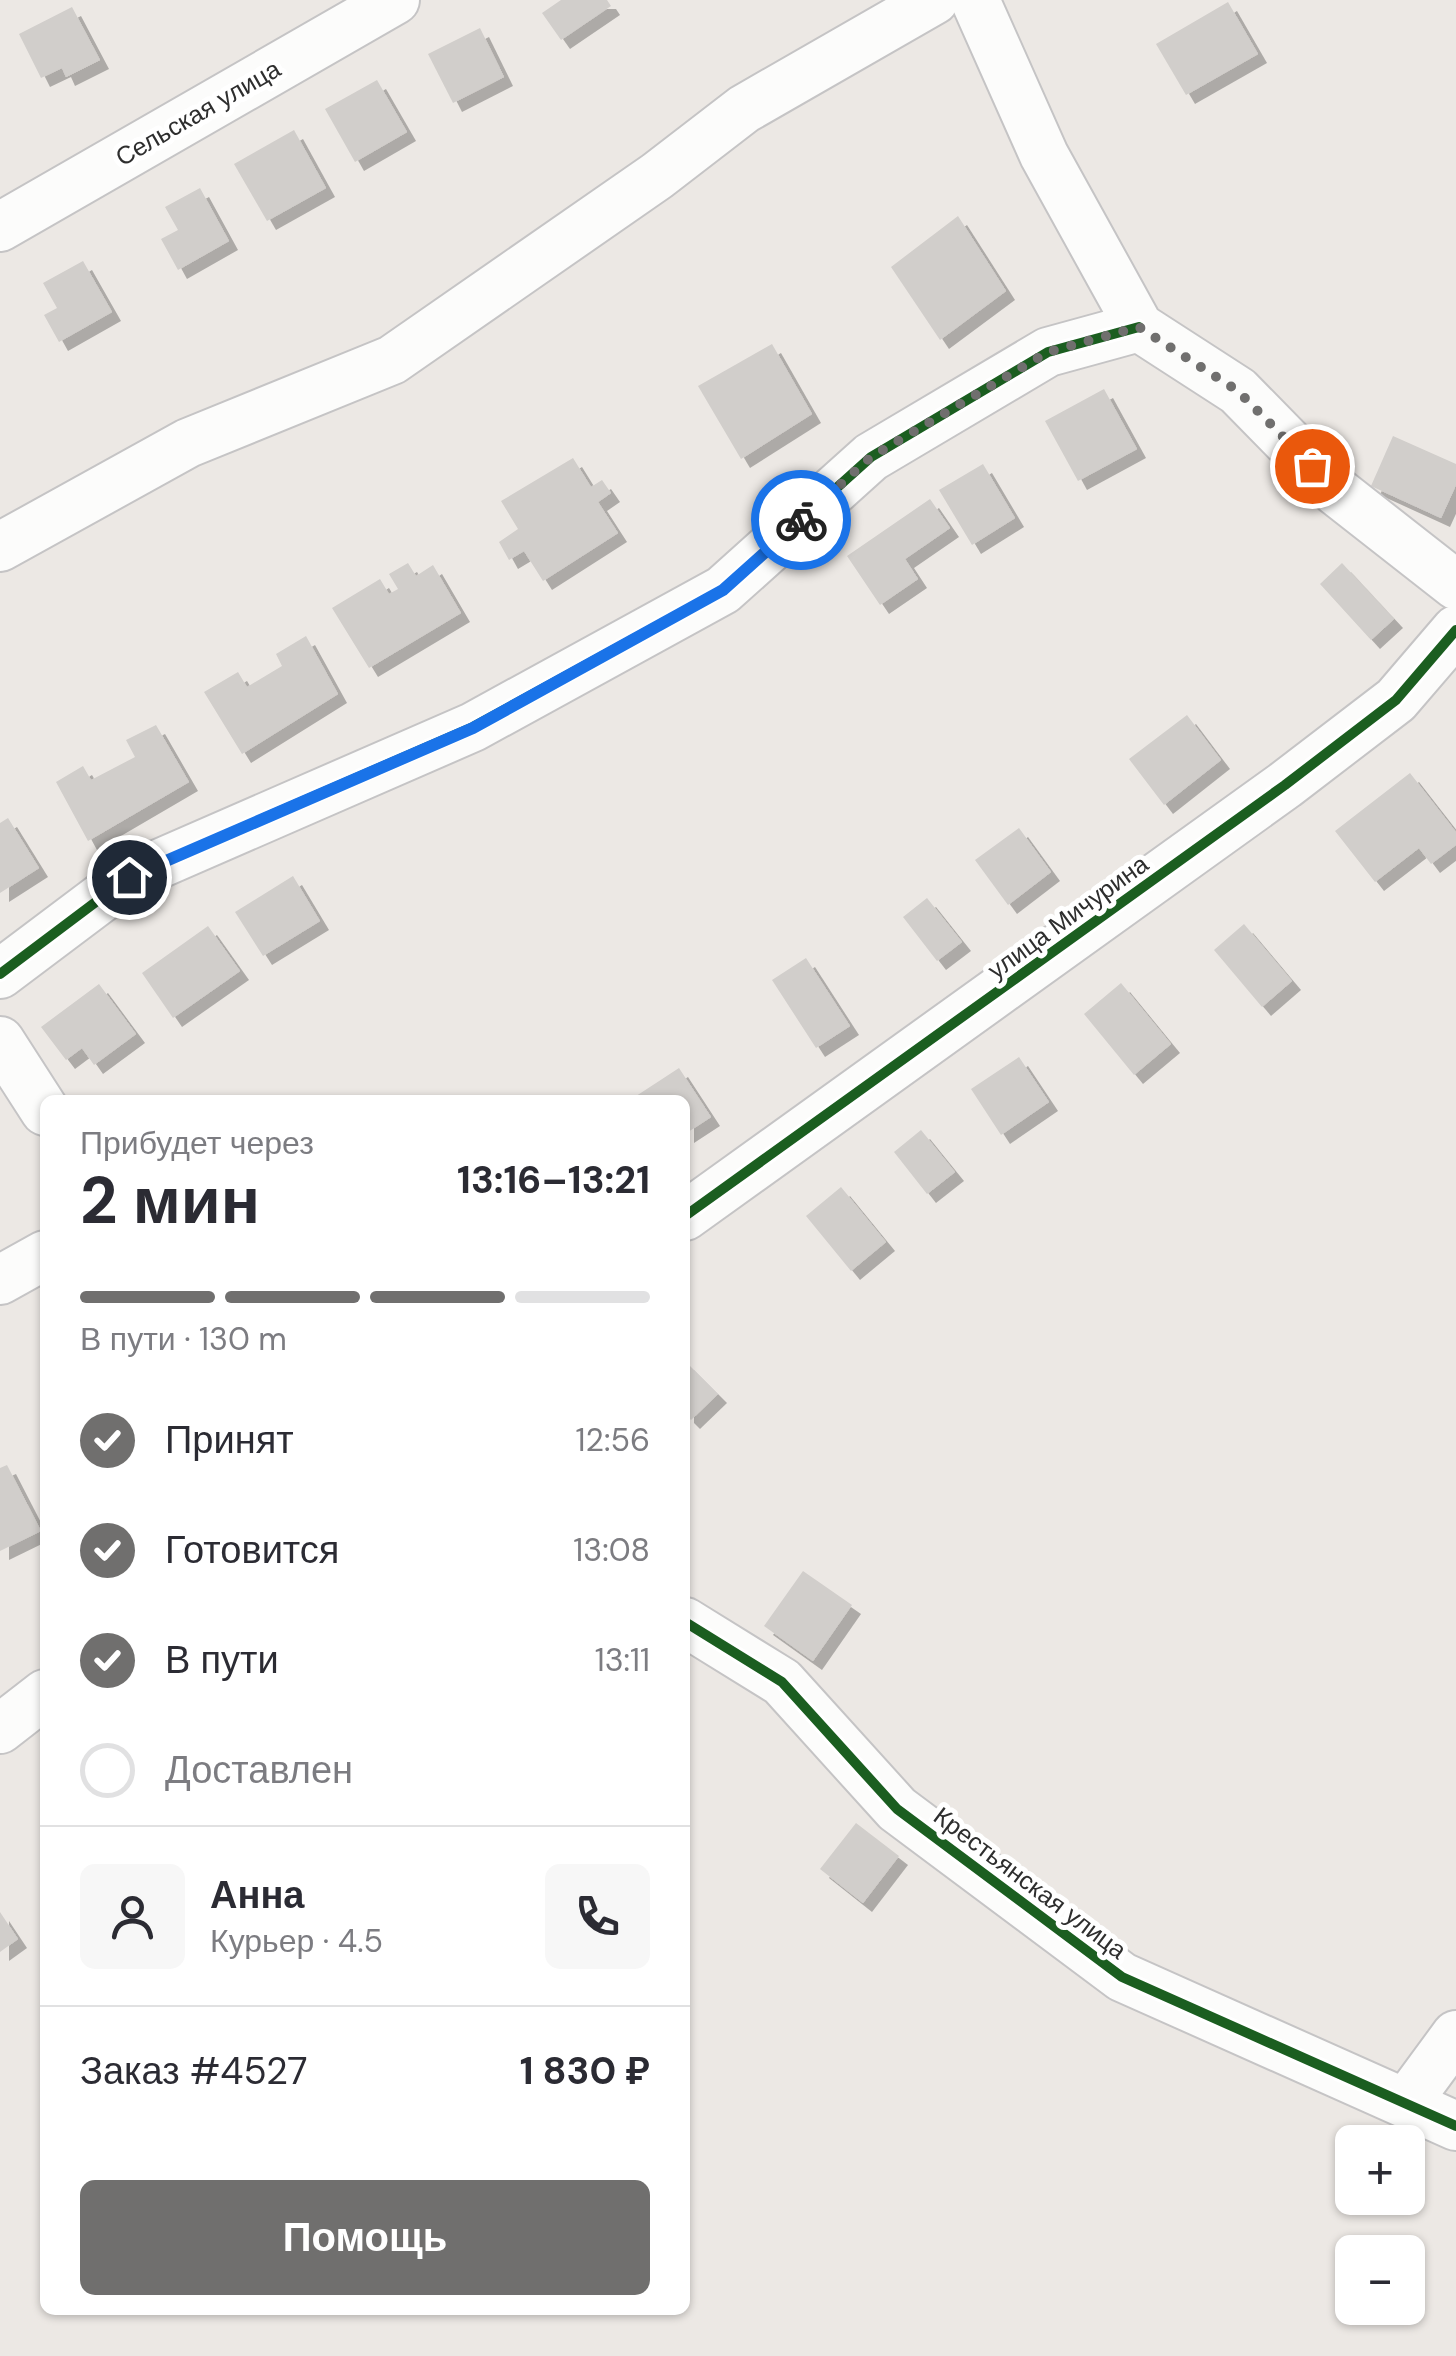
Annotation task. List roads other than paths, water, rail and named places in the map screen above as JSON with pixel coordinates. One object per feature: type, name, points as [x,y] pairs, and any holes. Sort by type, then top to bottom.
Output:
[{"type":"street","name":"Сельская улица","points":[[0,226],[396,0]]},
{"type":"street","points":[[0,547],[188,443],[392,360],[657,176],[744,109],[934,0]]},
{"type":"street","points":[[975,0],[1044,155],[1139,327],[1238,391],[1336,491],[1456,585]]},
{"type":"street","points":[[0,974],[129,877],[473,728],[723,590],[871,457],[1048,352],[1139,327]]},
{"type":"street","name":"улица Мичурина","points":[[690,1212],[1285,785],[1396,700],[1456,630]]},
{"type":"street","points":[[0,1041],[40,1103]]},
{"type":"street","points":[[0,1280],[40,1258]]},
{"type":"street","name":"Крестьянская улица","points":[[690,1625],[782,1682],[897,1809],[1122,1977],[1456,2126]]},
{"type":"street","points":[[0,1729],[40,1698]]},
{"type":"street","points":[[1406,2103],[1456,2035]]}]
